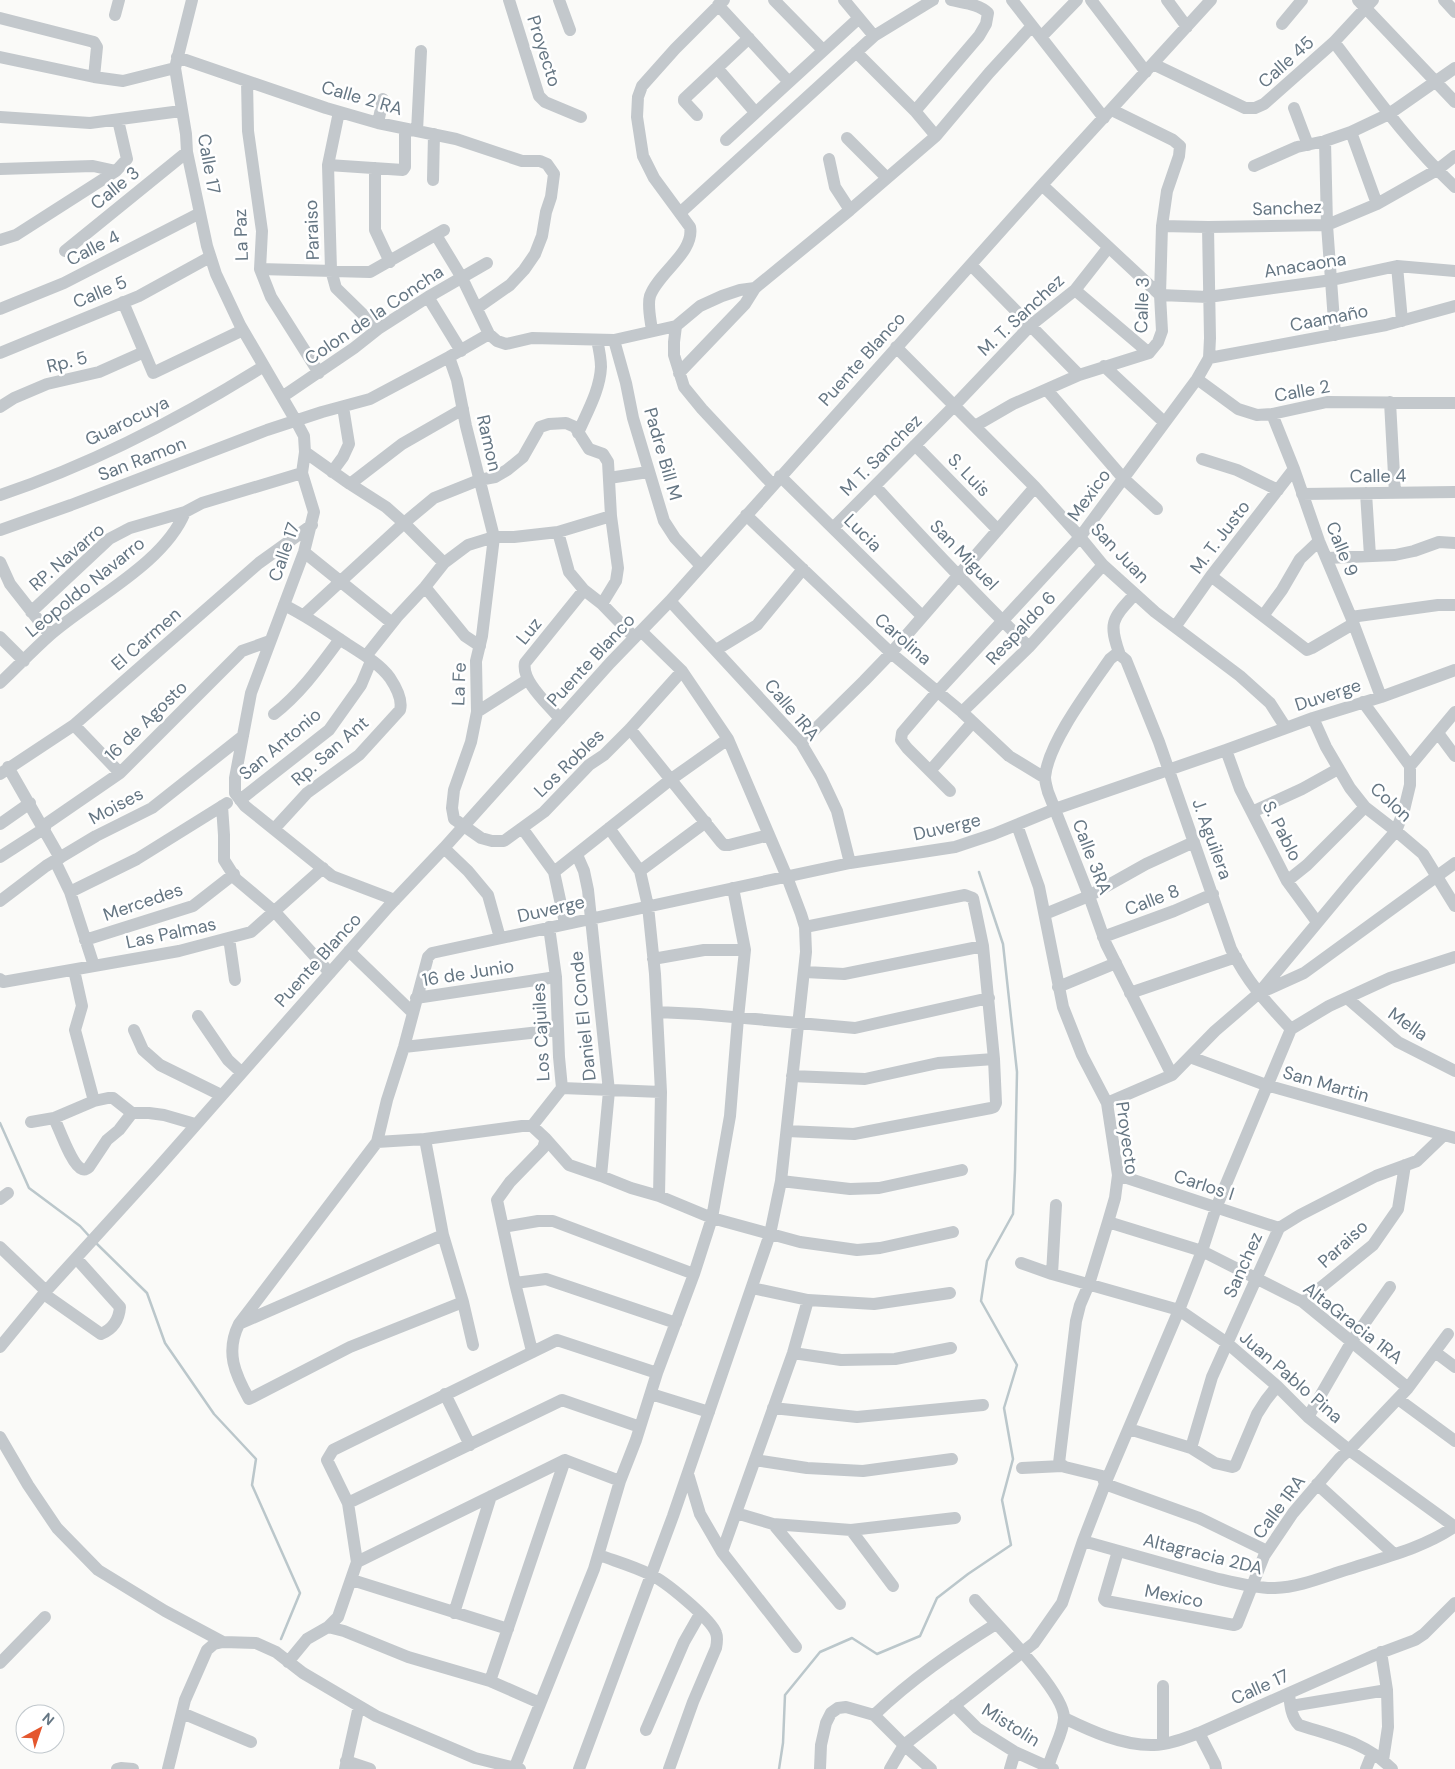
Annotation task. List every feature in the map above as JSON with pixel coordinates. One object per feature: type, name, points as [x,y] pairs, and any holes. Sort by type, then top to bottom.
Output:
[{"type":"street","points":[[115,15],[119,0]]},
{"type":"street","name":"Calle 17","points":[[192,0],[176,62],[187,152],[210,256],[216,274],[243,330],[304,436],[305,452],[302,473],[314,512],[304,552],[251,693],[235,778],[235,793],[239,798]]},
{"type":"street","name":"Proyecto","points":[[510,0],[538,96],[545,102],[581,117]]},
{"type":"street","points":[[560,0],[570,30]]},
{"type":"street","points":[[774,0],[822,50]]},
{"type":"street","points":[[844,0],[874,36]]},
{"type":"street","points":[[681,212],[874,36],[933,0]]},
{"type":"street","points":[[915,111],[979,36],[986,24],[988,13],[986,10],[971,4],[951,0]]},
{"type":"street","points":[[1012,0],[1108,114]]},
{"type":"street","points":[[1041,36],[1077,0]]},
{"type":"street","points":[[1091,0],[1150,68]]},
{"type":"street","points":[[1168,0],[1187,27]]},
{"type":"street","name":"Puente Blanco","points":[[0,1347],[45,1292],[330,972],[637,634],[670,601],[896,347],[1211,0]]},
{"type":"street","points":[[1282,24],[1302,0]]},
{"type":"street","points":[[1445,0],[1455,12]]},
{"type":"street","points":[[1365,2],[1455,102]]},
{"type":"street","name":"Calle 45","points":[[1150,68],[1245,108],[1255,108],[1264,104],[1334,42],[1365,2]]},
{"type":"street","points":[[652,331],[649,298],[654,287],[689,244],[691,233],[690,227],[681,212],[654,178],[643,156],[637,117],[638,97],[642,86],[675,49],[721,3],[749,38],[788,81]]},
{"type":"street","points":[[0,18],[94,42],[97,47],[94,77]]},
{"type":"street","points":[[726,140],[788,81],[859,18]]},
{"type":"street","points":[[679,373],[745,304],[755,288],[936,136],[1032,26]]},
{"type":"street","points":[[697,115],[683,100],[749,38]]},
{"type":"street","points":[[1334,42],[1389,114],[1437,170],[1455,186]]},
{"type":"street","points":[[328,165],[404,169],[411,130],[420,51]]},
{"type":"street","points":[[856,52],[915,111],[936,136]]},
{"type":"street","points":[[0,57],[94,77],[123,81],[176,62]]},
{"type":"street","name":"Calle 2 RA","points":[[176,62],[247,81],[378,123],[456,139],[517,160],[540,161],[547,164],[554,174],[551,197],[542,236],[535,254],[510,285],[477,308]]},
{"type":"street","points":[[717,68],[756,112]]},
{"type":"street","points":[[1254,166],[1297,147],[1325,141],[1351,132],[1389,114],[1455,68]]},
{"type":"street","name":"La Paz","points":[[247,81],[248,131],[262,231],[260,269],[271,297],[319,372]]},
{"type":"street","points":[[378,123],[383,99]]},
{"type":"street","points":[[1294,108],[1308,145]]},
{"type":"street","points":[[0,117],[90,123],[181,111]]},
{"type":"street","name":"Paraiso","points":[[339,112],[328,165],[331,270],[336,288],[378,329]]},
{"type":"street","name":"Calle 3","points":[[975,426],[1013,404],[1079,375],[1149,353],[1158,342],[1162,331],[1160,295],[1162,226],[1167,191],[1179,156],[1180,146],[1173,140],[1108,114]]},
{"type":"street","points":[[0,240],[16,235],[116,171],[127,160],[118,120]]},
{"type":"street","points":[[1351,132],[1376,204]]},
{"type":"street","points":[[434,134],[434,180]]},
{"type":"street","points":[[847,138],[887,178]]},
{"type":"street","points":[[1325,141],[1327,225],[1335,335]]},
{"type":"street","name":"Calle 3","points":[[65,251],[187,152]]},
{"type":"street","name":"Sanchez","points":[[1162,226],[1327,225],[1376,204],[1437,170],[1455,156]]},
{"type":"street","points":[[829,159],[835,186],[850,210]]},
{"type":"street","points":[[0,169],[93,166],[116,171]]},
{"type":"street","points":[[375,168],[375,230],[390,262]]},
{"type":"street","points":[[1042,185],[1160,295]]},
{"type":"street","name":"Calle 4","points":[[0,309],[64,284],[200,212]]},
{"type":"street","name":"Mexico","points":[[930,771],[901,740],[902,734],[937,692],[1080,537],[1197,378],[1208,358],[1210,338],[1208,227]]},
{"type":"street","points":[[260,269],[370,272],[440,232],[489,334],[497,341],[506,344],[532,338],[614,340],[676,326],[700,306],[740,290],[755,288]]},
{"type":"street","name":"M. T. Sanchez","points":[[954,406],[1030,325],[1075,290],[1108,248]]},
{"type":"street","name":"Calle 5","points":[[0,353],[138,296],[210,256]]},
{"type":"street","name":"Colon de la Concha","points":[[282,397],[378,329],[487,263]]},
{"type":"street","points":[[971,265],[1079,375]]},
{"type":"street","points":[[1397,266],[1402,321]]},
{"type":"street","name":"Anacaona","points":[[1160,295],[1208,297],[1332,280],[1397,266],[1455,271]]},
{"type":"street","points":[[1075,290],[1149,353]]},
{"type":"street","points":[[428,297],[461,351]]},
{"type":"street","points":[[123,302],[154,373],[243,330]]},
{"type":"street","name":"Caamaño","points":[[1208,358],[1402,321],[1455,306]]},
{"type":"street","name":"Lucia","points":[[676,326],[674,355],[679,373],[684,387],[702,409],[776,481],[834,528],[922,616]]},
{"type":"street","name":"San Ramon","points":[[0,530],[267,430],[370,399],[449,358],[489,334]]},
{"type":"street","points":[[578,433],[596,394],[600,380],[601,365],[597,340]]},
{"type":"street","name":"Padre Bill M","points":[[614,340],[648,472],[664,521],[675,538],[701,566]]},
{"type":"street","name":"San Juan","points":[[896,347],[1035,487],[1080,537],[1102,565],[1175,627],[1240,676],[1270,703],[1286,728]]},
{"type":"street","name":"Rp. 5","points":[[0,407],[14,398],[47,384],[99,372],[144,352]]},
{"type":"street","name":"Ramon","points":[[449,358],[457,380],[479,480],[494,537]]},
{"type":"street","name":"Guarocuya","points":[[0,495],[22,488],[104,453],[210,399],[264,366]]},
{"type":"street","points":[[1104,366],[1164,422]]},
{"type":"street","name":"Calle 2","points":[[1197,378],[1238,409],[1257,415],[1272,414],[1322,402],[1455,403]]},
{"type":"street","points":[[1047,390],[1123,478],[1158,509]]},
{"type":"street","points":[[1390,402],[1395,493]]},
{"type":"street","name":"M T. Sanchez","points":[[834,528],[954,406]]},
{"type":"street","points":[[332,472],[343,457],[349,444],[342,407]]},
{"type":"street","points":[[350,484],[402,444],[463,409]]},
{"type":"street","name":"Calle 9","points":[[1272,414],[1294,469],[1319,541],[1381,696]]},
{"type":"street","points":[[304,615],[434,498],[479,480],[494,477],[507,470],[523,457],[540,427],[549,424],[566,423],[575,427],[589,449],[603,454],[608,462],[611,516],[618,568],[616,581],[602,604]]},
{"type":"street","name":"S. Luis","points":[[915,445],[998,530]]},
{"type":"street","points":[[305,452],[386,507],[444,563]]},
{"type":"street","points":[[1202,459],[1237,470],[1278,490]]},
{"type":"street","name":"M. T. Justo","points":[[1175,627],[1211,576],[1294,469]]},
{"type":"street","points":[[609,478],[648,472]]},
{"type":"street","name":"RP. Navarro","points":[[31,612],[109,539],[130,528],[185,512],[202,502],[302,473]]},
{"type":"street","name":"San Miguel","points":[[875,486],[934,552],[958,574],[1028,647]]},
{"type":"street","points":[[801,743],[891,653],[1035,487]]},
{"type":"street","name":"Calle 4","points":[[1302,494],[1455,492]]},
{"type":"street","points":[[1366,493],[1370,556]]},
{"type":"street","name":"Leopoldo Navarro","points":[[0,683],[50,635],[146,564],[180,526],[185,512]]},
{"type":"street","name":"Carolina","points":[[746,515],[891,653],[962,712],[1009,756],[1045,778]]},
{"type":"street","name":"San Antonio","points":[[70,892],[137,859],[222,806],[239,798],[329,730],[361,685],[369,658],[392,623],[426,588],[444,563],[468,545],[494,537],[514,537],[558,532],[611,516]]},
{"type":"street","name":"El Carmen","points":[[4,771],[74,725],[259,563],[312,525]]},
{"type":"street","points":[[558,532],[569,572],[584,590],[682,671],[728,739],[788,877],[805,927],[806,952],[781,1181],[770,1234],[688,1474],[579,1769]]},
{"type":"street","name":"La Fe","points":[[463,826],[454,819],[452,808],[454,790],[471,742],[477,712],[476,662],[482,636],[494,537]]},
{"type":"street","points":[[1263,616],[1282,590],[1300,559],[1319,541]]},
{"type":"street","points":[[1327,558],[1395,555],[1414,551],[1439,542],[1455,543]]},
{"type":"street","points":[[304,552],[392,623]]},
{"type":"street","points":[[0,562],[10,584],[50,635]]},
{"type":"street","name":"Respaldo 6","points":[[962,712],[1028,647],[1102,565]]},
{"type":"street","points":[[716,650],[757,625],[803,568]]},
{"type":"street","points":[[1211,576],[1307,650],[1352,620],[1438,605],[1455,606]]},
{"type":"street","points":[[426,588],[465,636],[480,646]]},
{"type":"street","name":"Luz","points":[[527,680],[524,668],[525,663],[584,590]]},
{"type":"street","name":"J. Aguilera","points":[[1135,594],[1118,614],[1112,626],[1117,655],[1126,660],[1169,770],[1242,970],[1258,994],[1291,1029]]},
{"type":"street","name":"Calle 1RA","points":[[670,601],[801,743],[821,777],[837,811],[850,864]]},
{"type":"street","name":"Rp. San Ant","points":[[274,830],[307,793],[359,755],[400,710],[401,699],[389,677],[369,658],[304,615],[284,605]]},
{"type":"street","points":[[0,637],[24,660]]},
{"type":"street","points":[[274,714],[291,701],[340,639]]},
{"type":"street","name":"16 de Agosto","points":[[0,857],[120,773],[242,651],[270,641]]},
{"type":"street","points":[[1045,778],[1053,749],[1110,659],[1117,655]]},
{"type":"street","name":"Duverge","points":[[416,998],[430,954],[434,952],[850,864],[955,847],[994,834],[1055,809],[1455,670]]},
{"type":"street","name":"Los Robles","points":[[463,826],[480,838],[504,841],[544,812],[589,764],[604,755],[682,671]]},
{"type":"street","points":[[477,712],[527,680],[560,719]]},
{"type":"street","points":[[1107,1103],[1172,1076],[1215,1031],[1258,994],[1396,831],[1404,810],[1410,785],[1410,766],[1363,702]]},
{"type":"street","points":[[1410,766],[1455,712]]},
{"type":"street","name":"Colon","points":[[1313,718],[1338,769],[1350,788],[1365,807],[1423,854],[1455,906]]},
{"type":"street","points":[[950,791],[930,771],[972,723]]},
{"type":"street","points":[[74,725],[120,773]]},
{"type":"street","points":[[630,729],[724,845],[769,835]]},
{"type":"street","points":[[1438,733],[1455,756]]},
{"type":"street","name":"Moises","points":[[0,901],[58,859],[96,836],[152,808],[243,736]]},
{"type":"street","points":[[554,872],[670,780],[728,739]]},
{"type":"street","name":"S. Pablo","points":[[1226,750],[1240,789],[1287,881],[1317,922]]},
{"type":"street","points":[[1252,812],[1302,789],[1338,769]]},
{"type":"street","points":[[4,771],[30,803],[44,827],[70,892],[94,966]]},
{"type":"street","name":"Calle 3RA","points":[[1045,778],[1048,792],[1103,937],[1172,1076]]},
{"type":"street","points":[[239,798],[245,806],[332,876],[395,900]]},
{"type":"street","points":[[0,824],[30,803]]},
{"type":"street","points":[[222,806],[224,860],[236,879],[274,912],[330,972]]},
{"type":"street","points":[[1287,881],[1307,865],[1365,807]]},
{"type":"street","points":[[640,871],[706,822]]},
{"type":"street","name":"Proyecto","points":[[1016,825],[1039,887],[1063,1007],[1074,1036],[1107,1103],[1118,1175],[1115,1198],[1090,1284],[1080,1306],[1076,1321],[1060,1465]]},
{"type":"street","points":[[522,828],[554,872],[565,923]]},
{"type":"street","points":[[609,828],[640,871],[648,906],[657,1012],[660,1092],[659,1196]]},
{"type":"street","points":[[1044,914],[1089,896],[1146,864],[1194,842]]},
{"type":"street","points":[[444,848],[488,895],[500,938]]},
{"type":"street","name":"Daniel El Conde","points":[[577,855],[584,871],[588,890],[609,1091],[601,1176]]},
{"type":"street","points":[[1258,994],[1304,973],[1455,863]]},
{"type":"street","name":"Las Palmas","points":[[1,981],[179,951],[250,932],[322,868]]},
{"type":"street","name":"Mercedes","points":[[85,940],[193,906],[234,874]]},
{"type":"street","points":[[168,1769],[185,1700],[207,1650],[214,1644],[223,1642],[256,1643],[276,1652],[303,1673],[376,1716],[475,1758],[517,1768],[540,1703],[598,1555],[620,1481],[652,1394],[657,1373],[694,1274],[712,1218],[730,1116],[745,950],[733,888]]},
{"type":"street","name":"Calle 8","points":[[1103,937],[1174,911],[1213,894]]},
{"type":"street","points":[[787,1131],[854,1134],[991,1108],[996,1103],[989,998],[983,946],[973,898],[970,896],[805,927]]},
{"type":"street","name":"Los Cajuiles","points":[[532,1126],[562,1088],[556,977],[549,927]]},
{"type":"street","points":[[229,938],[235,980]]},
{"type":"street","points":[[805,972],[844,974],[983,946]]},
{"type":"street","points":[[653,959],[704,950],[745,950]]},
{"type":"street","points":[[349,951],[412,1012]]},
{"type":"street","points":[[1130,993],[1236,957]]},
{"type":"street","points":[[890,1769],[904,1745],[1034,1643],[1062,1603],[1105,1484],[1179,1310],[1202,1251],[1216,1208],[1291,1029],[1329,1006],[1390,978],[1455,957]]},
{"type":"street","points":[[1058,988],[1116,963]]},
{"type":"street","points":[[74,970],[82,1006],[75,1030],[94,1101]]},
{"type":"street","name":"16 de Junio","points":[[416,998],[556,977]]},
{"type":"street","points":[[416,998],[377,1142],[239,1324],[234,1334],[232,1358],[236,1377],[249,1399],[350,1347],[463,1302]]},
{"type":"street","points":[[657,1012],[855,1028],[989,998]]},
{"type":"street","name":"Mella","points":[[1347,998],[1398,1042],[1455,1071]]},
{"type":"street","points":[[198,1016],[228,1060],[242,1072]]},
{"type":"street","points":[[134,1030],[143,1050],[160,1065],[220,1096]]},
{"type":"street","points":[[404,1047],[558,1030]]},
{"type":"street","name":"San Martin","points":[[1190,1057],[1266,1085],[1449,1137]]},
{"type":"street","points":[[792,1076],[865,1079],[938,1063],[994,1059]]},
{"type":"street","points":[[562,1088],[660,1092]]},
{"type":"street","points":[[31,1122],[54,1118],[94,1101],[113,1098],[132,1113],[164,1115],[195,1124]]},
{"type":"street","points":[[54,1118],[74,1162],[84,1169],[89,1167],[108,1140],[119,1130],[132,1113]]},
{"type":"street","points":[[377,1142],[425,1139],[532,1126],[569,1165],[631,1188],[659,1196],[712,1218],[800,1242],[857,1250],[880,1248],[953,1232]]},
{"type":"street","points":[[1405,1165],[1417,1161],[1449,1137]]},
{"type":"street","points":[[425,1139],[443,1235],[463,1302],[473,1345]]},
{"type":"street","points":[[532,1351],[497,1200],[510,1182],[543,1148],[546,1139]]},
{"type":"street","name":"Paraiso","points":[[1303,1302],[1373,1245],[1398,1209],[1405,1165]]},
{"type":"street","name":"Sanchez","points":[[1191,1448],[1212,1377],[1279,1228],[1300,1214],[1376,1176],[1405,1165]]},
{"type":"street","points":[[781,1181],[850,1190],[879,1188],[962,1170]]},
{"type":"street","name":"Carlos I","points":[[1118,1175],[1279,1228]]},
{"type":"street","points":[[1052,1274],[1056,1205]]},
{"type":"street","points":[[503,1227],[538,1221],[553,1221],[694,1274]]},
{"type":"street","name":"AltaGracia 1RA","points":[[1108,1222],[1202,1251],[1303,1302],[1408,1388]]},
{"type":"street","points":[[239,1324],[443,1235]]},
{"type":"street","points":[[1,1250],[45,1292],[101,1334],[109,1331],[120,1317],[120,1307],[76,1258]]},
{"type":"street","name":"Juan Pablo Pina","points":[[1021,1263],[1052,1274],[1179,1310],[1227,1343],[1278,1386],[1308,1417],[1349,1450],[1455,1527]]},
{"type":"street","points":[[515,1283],[546,1279],[676,1323]]},
{"type":"street","points":[[752,1288],[808,1300],[874,1304],[950,1293]]},
{"type":"street","points":[[1308,1417],[1352,1341],[1390,1288]]},
{"type":"street","points":[[722,1552],[793,1353],[808,1300]]},
{"type":"street","name":"Calle 1RA","points":[[1239,1622],[1267,1551],[1293,1513],[1340,1458],[1408,1388],[1448,1334]]},
{"type":"street","points":[[288,1662],[307,1639],[328,1627],[338,1617],[357,1562],[348,1503],[328,1460],[333,1450],[557,1340],[657,1373]]},
{"type":"street","points":[[793,1353],[841,1360],[895,1359],[951,1348]]},
{"type":"street","points":[[1435,1352],[1455,1367]]},
{"type":"street","points":[[1129,1429],[1191,1448],[1215,1463],[1232,1467],[1235,1466],[1261,1406],[1278,1386]]},
{"type":"street","points":[[445,1394],[470,1445]]},
{"type":"street","points":[[652,1394],[709,1412]]},
{"type":"street","points":[[1398,1399],[1455,1441]]},
{"type":"street","points":[[348,1503],[562,1400],[640,1428]]},
{"type":"street","points":[[773,1408],[857,1417],[983,1405]]},
{"type":"street","points":[[0,1437],[28,1485],[57,1528],[98,1570],[165,1611],[223,1642]]},
{"type":"street","points":[[756,1460],[808,1468],[863,1471],[952,1459]]},
{"type":"street","points":[[357,1562],[565,1460],[620,1481]]},
{"type":"street","points":[[490,1680],[565,1460]]},
{"type":"street","points":[[1022,1468],[1060,1465],[1102,1476],[1105,1484],[1199,1518],[1267,1551]]},
{"type":"street","points":[[688,1474],[700,1514],[722,1552],[796,1647]]},
{"type":"street","points":[[1318,1484],[1394,1554]]},
{"type":"street","points":[[454,1612],[490,1496]]},
{"type":"street","points":[[736,1513],[773,1524],[851,1530],[955,1518]]},
{"type":"street","points":[[773,1524],[840,1604]]},
{"type":"street","name":"Altagracia 2DA","points":[[1084,1541],[1215,1578],[1269,1588],[1291,1586],[1394,1554],[1438,1538],[1455,1527]]},
{"type":"street","points":[[851,1530],[893,1586]]},
{"type":"street","name":"Mexico","points":[[1118,1551],[1104,1598],[1106,1601],[1234,1625],[1239,1622]]},
{"type":"street","points":[[598,1555],[651,1574],[700,1614],[716,1633],[717,1640],[668,1769]]},
{"type":"street","points":[[352,1580],[508,1630]]},
{"type":"street","points":[[975,1600],[1022,1652],[1062,1705],[1064,1718],[1050,1768]]},
{"type":"street","name":"Calle 17","points":[[1064,1718],[1106,1736],[1154,1746],[1163,1744],[1290,1700],[1381,1652],[1407,1644],[1420,1637],[1455,1603]]},
{"type":"street","points":[[646,1730],[684,1642],[700,1614]]},
{"type":"street","points":[[0,1663],[45,1617]]},
{"type":"street","points":[[874,1715],[902,1688],[953,1650],[996,1624]]},
{"type":"street","points":[[328,1627],[344,1631],[408,1657],[490,1680],[540,1703]]},
{"type":"street","points":[[1381,1652],[1388,1727],[1383,1761]]},
{"type":"street","points":[[1163,1686],[1163,1744]]},
{"type":"street","points":[[1383,1761],[1344,1738],[1299,1725],[1290,1700],[1386,1690]]},
{"type":"street","points":[[360,1706],[346,1765],[370,1769]]},
{"type":"street","name":"Mistolin","points":[[954,1706],[978,1728],[1015,1752],[1050,1768]]},
{"type":"street","points":[[820,1769],[826,1723],[831,1713],[838,1708],[846,1707],[874,1715],[931,1769]]},
{"type":"street","points":[[182,1713],[252,1742]]},
{"type":"street","points":[[1199,1733],[1218,1767]]},
{"type":"street","points":[[1010,1769],[1015,1752]]},
{"type":"street","points":[[1366,1769],[1383,1761]]},
{"type":"street","points":[[117,1769],[133,1769]]},
{"type":"waterway","points":[[779,1769],[783,1743],[785,1695],[820,1652],[852,1638],[877,1654],[920,1636],[937,1598],[1011,1545],[1002,1500],[1013,1459],[1004,1408],[1017,1365],[981,1301],[987,1261],[1013,1214],[1017,1072],[1003,944],[979,872]]},
{"type":"waterway","points":[[0,1123],[29,1188],[80,1226],[90,1237]]},
{"type":"waterway","points":[[96,1243],[147,1293],[165,1343],[214,1414],[256,1459],[252,1485],[300,1593],[281,1639]]}]
